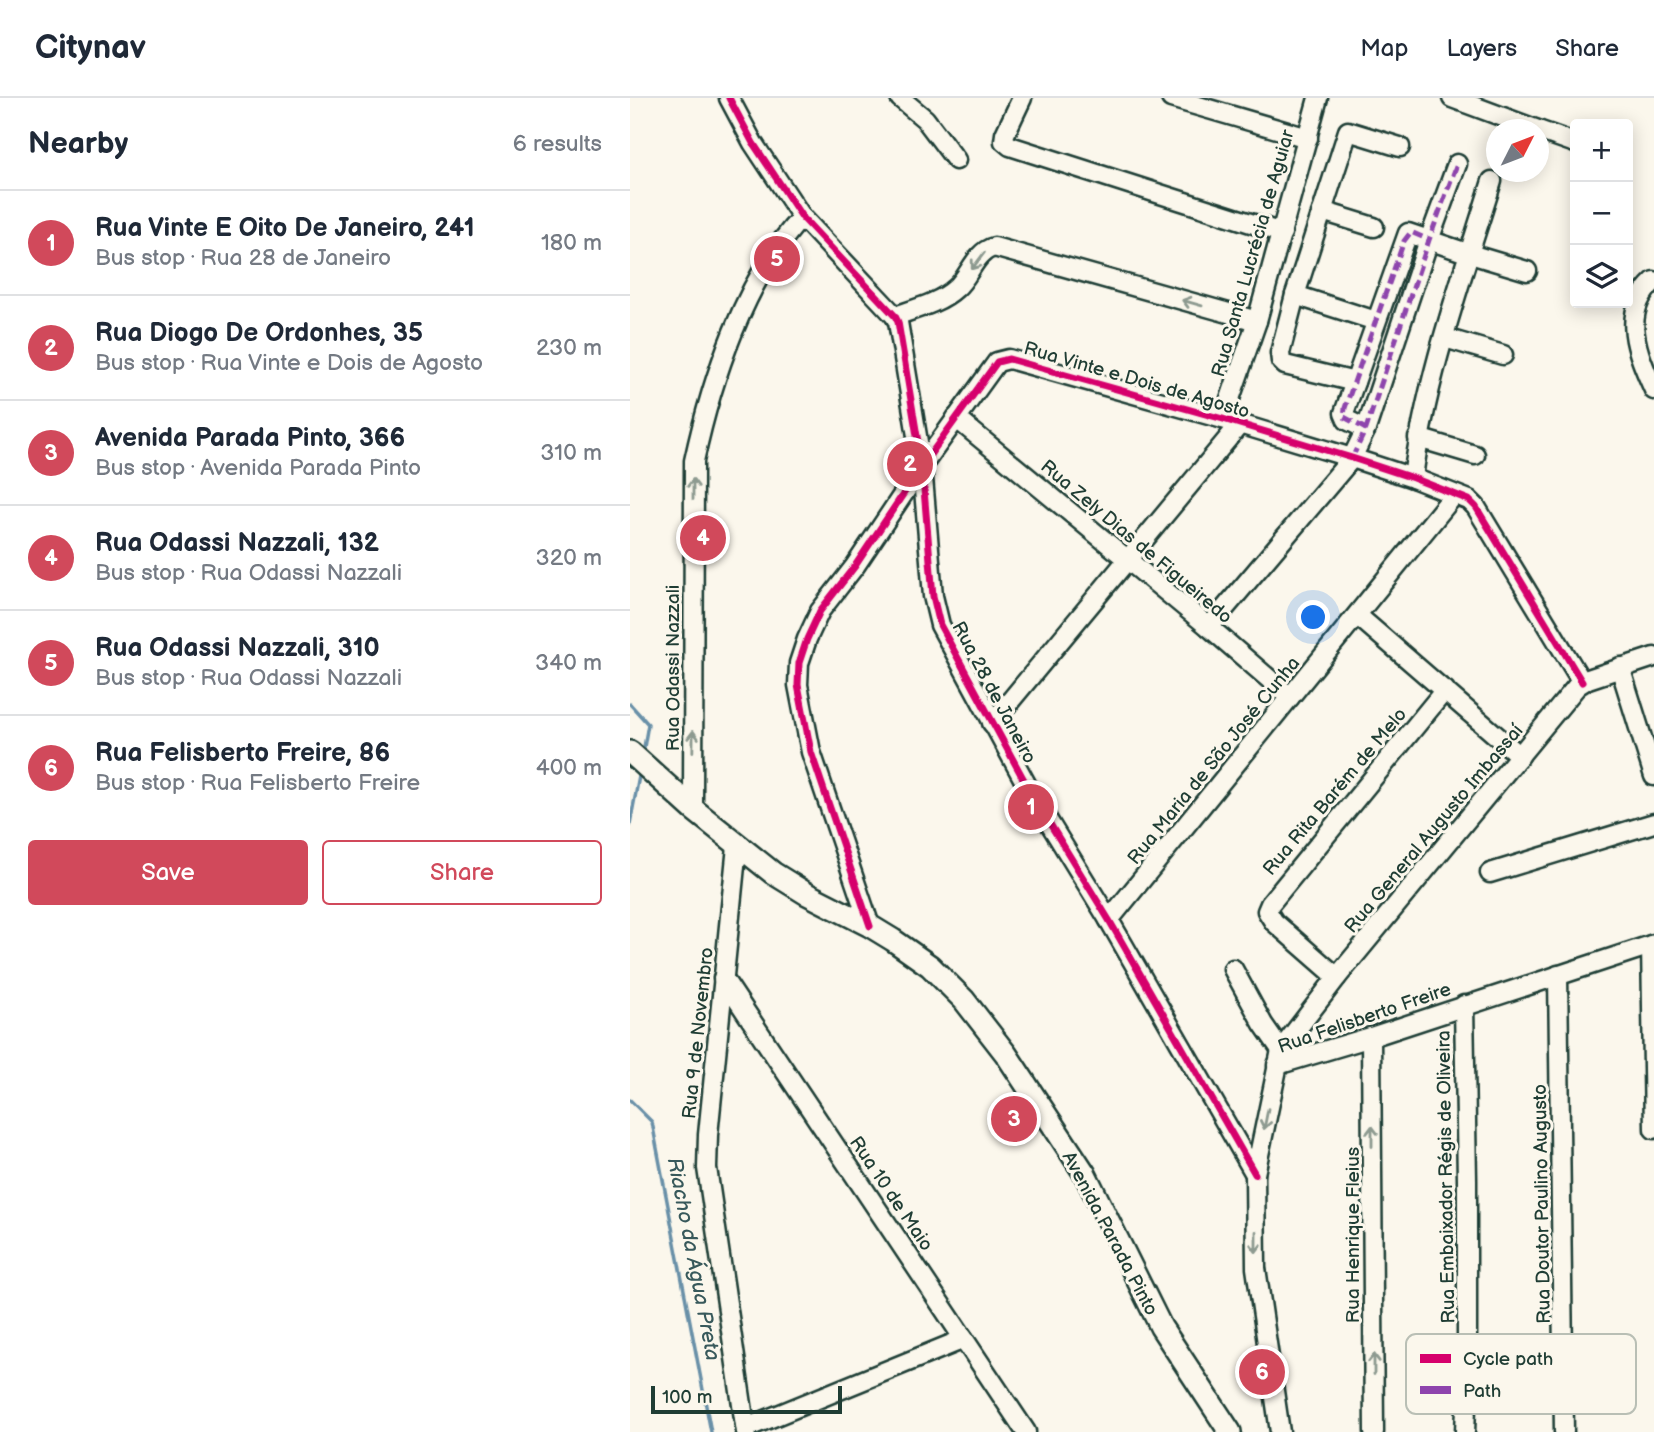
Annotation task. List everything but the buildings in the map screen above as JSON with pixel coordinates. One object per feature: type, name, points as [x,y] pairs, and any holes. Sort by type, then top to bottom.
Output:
[{"type":"main road","name":"Avenida Parada Pinto","points":[[630,752],[693,809],[772,873],[870,926],[930,967],[964,1000],[1006,1054],[1085,1174],[1161,1327],[1230,1432]]},
{"type":"street","name":"Rua 28 de Janeiro","points":[[729,98],[753,143],[802,217],[895,316],[900,329],[922,466],[937,617],[992,723],[1255,1174]]},
{"type":"street","points":[[900,98],[925,119],[956,160]]},
{"type":"street","points":[[1022,98],[1005,134],[1004,141],[1010,146],[1282,233]]},
{"type":"street","points":[[1171,98],[1308,138]]},
{"type":"street","name":"Rua Santa Lucrécia de Aguiar","points":[[1232,421],[1318,98]]},
{"type":"street","points":[[1452,98],[1508,119]]},
{"type":"street","points":[[1355,382],[1285,365],[1281,361],[1280,353],[1295,295],[1349,131],[1400,147]]},
{"type":"street","points":[[1549,134],[1570,141]]},
{"type":"street","points":[[1209,627],[1352,458],[1366,429],[1457,164]]},
{"type":"street","points":[[1413,478],[1418,438],[1492,182]]},
{"type":"street","points":[[1322,211],[1374,227]]},
{"type":"street","name":"Rua Odassi Nazzali","points":[[693,809],[694,461],[700,434],[739,315],[779,243],[802,217]]},
{"type":"street","points":[[1366,429],[1344,417],[1406,235],[1410,232],[1527,271]]},
{"type":"street","points":[[895,316],[946,296],[964,280],[983,253],[994,247],[1257,321]]},
{"type":"street","points":[[1654,281],[1644,291],[1636,306],[1633,330],[1639,356],[1654,390]]},
{"type":"street","points":[[1295,295],[1376,321]]},
{"type":"street","points":[[1445,338],[1503,355]]},
{"type":"street","name":"Rua Vinte e Dois de Agosto","points":[[870,926],[811,752],[797,685],[799,663],[820,611],[855,566],[922,466],[997,362],[1009,359],[1232,421],[1413,478],[1469,500],[1476,507],[1583,681]]},
{"type":"street","name":"Rua Zely Dias de Figueiredo","points":[[956,418],[1290,697]]},
{"type":"street","points":[[992,723],[1128,560],[1232,421]]},
{"type":"street","points":[[1418,438],[1475,455]]},
{"type":"street","name":"Rua Maria de São José Cunha","points":[[1109,920],[1454,495]]},
{"type":"street","points":[[1357,616],[1520,756]]},
{"type":"street","name":"Rua General Augusto Imbassaí","points":[[1279,1058],[1337,977],[1583,681],[1654,657]]},
{"type":"street","points":[[1620,667],[1654,776]]},
{"type":"street","name":"Rua Rita Barém de Melo","points":[[1337,977],[1273,922],[1267,911],[1269,904],[1445,690]]},
{"type":"street","points":[[1490,873],[1654,823]]},
{"type":"street","name":"Rua 9 de Novembro","points":[[737,846],[707,1168],[746,1430]]},
{"type":"street","points":[[1652,945],[1654,1129]]},
{"type":"street","name":"Rua Felisberto Freire","points":[[1280,1432],[1256,1268],[1255,1174],[1279,1058],[1371,1037],[1652,945]]},
{"type":"street","points":[[1233,969],[1279,1058]]},
{"type":"street","name":"Rua Doutor Paulino Augusto","points":[[1558,975],[1563,1334]]},
{"type":"street","name":"Rua 10 de Maio","points":[[723,978],[1026,1432]]},
{"type":"street","name":"Rua Embaixador Régis de Oliveira","points":[[1464,1005],[1467,1334]]},
{"type":"street","name":"Rua Henrique Fleius","points":[[1371,1037],[1374,1432]]},
{"type":"street","points":[[746,1430],[964,1339]]},
{"type":"street","name":"Rua Embaixador Régis de Oliveira","points":[[1465,1432],[1466,1414]]},
{"type":"street","name":"Rua Doutor Paulino Augusto","points":[[1564,1414],[1564,1432]]},
{"type":"waterway","name":"Riacho da Água Preta","points":[[630,704],[648,724],[643,753]]},
{"type":"waterway","name":"Riacho da Água Preta","points":[[630,824],[640,771]]},
{"type":"waterway","name":"Riacho da Água Preta","points":[[630,1100],[652,1122],[711,1432]]},
{"type":"marked path","points":[[1352,458],[1366,429],[1457,164]]},
{"type":"marked path","points":[[1366,429],[1344,417],[1345,408],[1404,241],[1411,232],[1429,240]]},
{"type":"cycle path","points":[[729,98],[753,143],[802,217],[898,322],[922,466],[933,596],[940,625],[1031,793],[1109,920],[1255,1174]]},
{"type":"cycle path","points":[[870,926],[811,752],[798,685],[799,663],[820,611],[855,566],[922,466],[997,362],[1009,359],[1223,419],[1413,478],[1469,500],[1476,507],[1582,682]]},
{"type":"place","name":"Rua Odassi Nazzali, 310","points":[[777,259]]},
{"type":"place","name":"Rua Diogo De Ordonhes, 35","points":[[910,464]]},
{"type":"place","name":"Rua Odassi Nazzali, 132","points":[[703,538]]},
{"type":"place","name":"Rua Vinte E Oito De Janeiro, 241","points":[[1031,807]]},
{"type":"place","name":"Avenida Parada Pinto, 366","points":[[1014,1119]]},
{"type":"place","name":"Rua Felisberto Freire, 86","points":[[1262,1372]]}]
